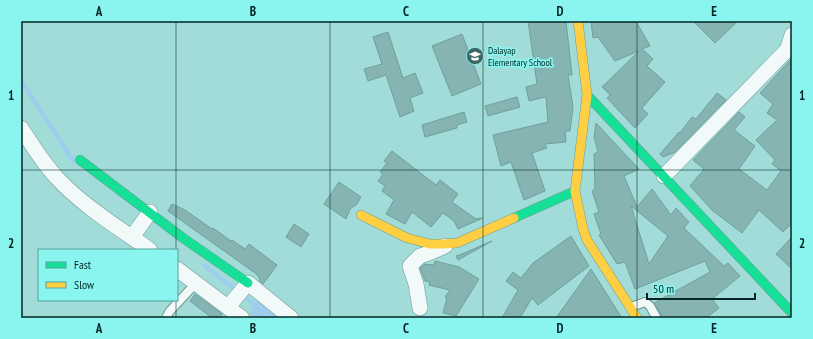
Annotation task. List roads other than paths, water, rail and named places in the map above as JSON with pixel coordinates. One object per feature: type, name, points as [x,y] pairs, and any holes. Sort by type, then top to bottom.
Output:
[{"type":"street","points":[[578,21],[587,95],[575,191],[583,229],[587,240],[637,318]]},
{"type":"street","points":[[664,176],[782,56],[787,50],[792,35]]},
{"type":"street","points":[[587,95],[792,313]]},
{"type":"street","points":[[21,128],[57,178],[90,207],[134,234],[149,249]]},
{"type":"street","points":[[80,160],[148,214],[184,238],[238,296],[242,318]]},
{"type":"street","points":[[361,215],[415,242],[436,245],[447,244],[463,240],[575,191]]},
{"type":"street","points":[[134,234],[148,214]]},
{"type":"street","points":[[420,308],[416,284],[410,266],[420,256],[447,244]]},
{"type":"street","points":[[178,270],[196,283],[238,296],[291,318]]},
{"type":"lane","points":[[166,318],[169,312],[196,283]]},
{"type":"lane","points":[[630,307],[645,302],[650,306],[656,317]]},
{"type":"waterway","points":[[21,80],[73,161]]},
{"type":"waterway","points":[[205,266],[264,312]]},
{"type":"waterway","points":[[264,312],[272,318]]},
{"type":"place","name":"Dalayap Elementary School","points":[[475,56]]}]
